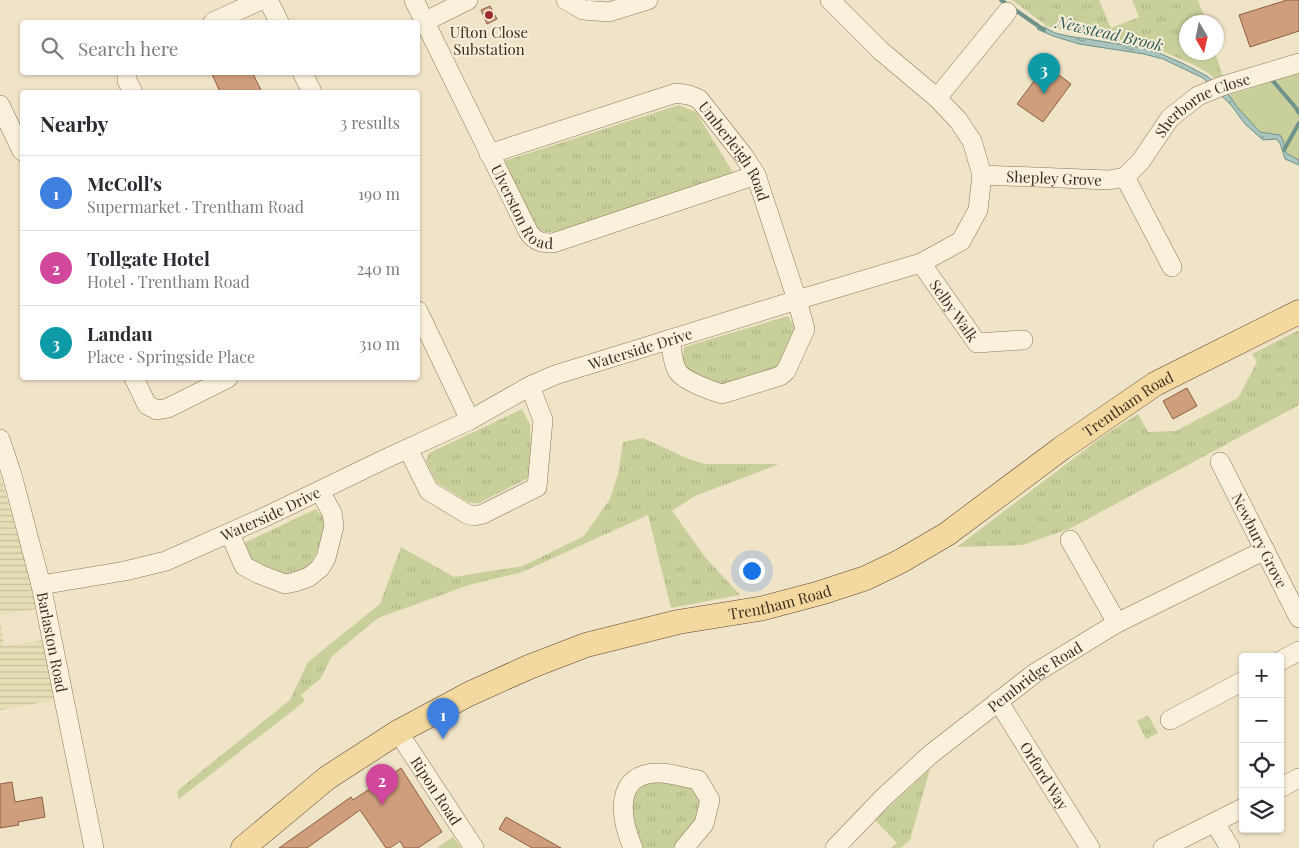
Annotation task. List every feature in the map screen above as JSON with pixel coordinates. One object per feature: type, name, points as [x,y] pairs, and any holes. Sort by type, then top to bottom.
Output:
[{"type":"main road","name":"Trentham Road","points":[[244,848],[327,778],[398,732],[469,694],[530,667],[586,646],[678,622],[764,608],[820,593],[866,578],[901,561],[946,534],[1062,448],[1155,384],[1299,312]]},
{"type":"street","points":[[217,20],[261,0]]},
{"type":"street","points":[[268,0],[278,20]]},
{"type":"street","name":"Ulverston Road","points":[[414,0],[419,20]]},
{"type":"street","points":[[420,21],[468,0]]},
{"type":"street","points":[[566,0],[583,10],[609,12],[648,0]]},
{"type":"street","name":"Waterside Drive","points":[[41,585],[126,571],[166,561],[230,534],[470,420],[530,386],[555,375],[921,263],[961,241],[978,210],[982,175],[972,141],[958,120],[937,98],[881,51],[830,0]]},
{"type":"street","points":[[937,98],[1007,12]]},
{"type":"street","name":"Ulverston Road","points":[[420,23],[529,233],[535,240],[553,243],[756,175]]},
{"type":"street","name":"Sherborne Close","points":[[1125,177],[1141,161],[1170,118],[1198,96],[1216,88],[1299,63]]},
{"type":"street","points":[[127,75],[127,81],[131,90]]},
{"type":"street","points":[[306,75],[311,90]]},
{"type":"street","name":"Umberleigh Road","points":[[489,154],[676,93],[683,93],[699,99],[743,155],[756,175],[805,329],[786,371],[780,376],[722,394],[683,377],[677,371],[670,339]]},
{"type":"street","points":[[0,105],[20,147]]},
{"type":"street","name":"Shepley Grove","points":[[982,175],[1109,180],[1125,177]]},
{"type":"street","points":[[1125,177],[1172,267]]},
{"type":"street","name":"Selby Walk","points":[[921,263],[977,344],[1023,340]]},
{"type":"street","points":[[420,315],[470,420]]},
{"type":"street","points":[[135,380],[147,405],[157,410],[168,408],[224,380]]},
{"type":"street","points":[[408,449],[429,491],[466,514],[474,516],[484,514],[529,492],[537,487],[539,478],[541,431],[544,420],[530,386]]},
{"type":"street","name":"Barlaston Road","points":[[0,439],[12,475],[41,585],[94,848]]},
{"type":"street","name":"Newbury Grove","points":[[1219,460],[1299,618]]},
{"type":"street","points":[[230,534],[244,566],[251,570],[286,584],[309,577],[320,568],[326,558],[334,526],[332,512],[320,491]]},
{"type":"street","points":[[1068,538],[1117,623]]},
{"type":"street","name":"Pembridge Road","points":[[834,848],[884,797],[931,754],[1035,673],[1117,623],[1265,550]]},
{"type":"street","points":[[1284,659],[1299,651]]},
{"type":"street","points":[[1166,722],[1239,683]]},
{"type":"street","name":"Orford Way","points":[[998,702],[1090,848]]},
{"type":"street","name":"Ripon Road","points":[[398,732],[474,848]]},
{"type":"street","points":[[633,848],[628,838],[622,801],[626,788],[634,780],[658,773],[698,780],[710,800],[704,824],[687,847]]},
{"type":"street","points":[[1284,786],[1299,778]]},
{"type":"street","points":[[1163,848],[1239,810]]},
{"type":"street","points":[[1215,823],[1230,848]]},
{"type":"shaded area","points":[[0,475],[28,570],[36,609],[0,615]]},
{"type":"shaded area","points":[[0,620],[4,646],[43,640],[55,700],[0,710]]},
{"type":"green space","points":[[1012,0],[1099,0],[1111,28],[1139,17],[1132,0],[1198,0],[1203,15],[1179,15],[1179,58],[1153,47],[1097,38],[1047,26]]},
{"type":"green space","points":[[1183,60],[1217,60],[1224,79],[1217,81],[1194,65]]},
{"type":"green space","points":[[1299,73],[1299,160],[1286,153],[1285,148],[1272,133],[1260,132],[1237,107],[1229,95]]},
{"type":"green space","points":[[679,105],[696,112],[735,176],[558,231],[545,232],[536,227],[504,161]]},
{"type":"green space","points":[[788,316],[797,331],[777,369],[718,387],[682,370],[684,347]]},
{"type":"green space","points":[[1299,330],[1299,405],[1071,528],[1023,545],[957,547],[1103,436],[1138,414],[1148,432],[1176,431],[1238,398],[1257,362],[1252,354]]},
{"type":"green space","points":[[522,409],[530,425],[531,453],[528,478],[479,503],[468,502],[437,483],[426,461],[429,453]]},
{"type":"green space","points":[[643,438],[689,459],[705,464],[779,464],[695,496],[672,511],[705,557],[740,595],[671,608],[648,515],[522,572],[469,585],[378,618],[332,656],[321,678],[301,695],[305,701],[179,799],[177,791],[290,700],[308,662],[380,604],[401,547],[454,577],[523,566],[584,536],[610,499],[618,474],[623,442]]},
{"type":"green space","points":[[316,509],[323,518],[323,531],[315,556],[304,570],[291,574],[275,572],[250,561],[244,543]]},
{"type":"green space","points":[[1148,715],[1158,733],[1146,739],[1137,721]]},
{"type":"green space","points":[[930,769],[910,840],[901,848],[891,848],[897,843],[875,820]]},
{"type":"green space","points":[[685,781],[708,800],[679,848],[636,848],[628,789],[636,782]]},
{"type":"green space","points":[[453,837],[461,848],[437,848]]},
{"type":"water","points":[[1044,27],[1055,33],[1068,36],[1138,47],[1159,53],[1207,76],[1229,95],[1237,107],[1260,132],[1280,135],[1286,153],[1299,160],[1299,165],[1285,159],[1280,143],[1276,139],[1263,140],[1245,124],[1231,105],[1203,78],[1163,59],[1144,54],[1079,44],[1037,29]]},
{"type":"building","points":[[1287,0],[1299,0],[1299,31],[1250,47],[1239,15]]},
{"type":"building","name":"Ufton Close Substation","points":[[490,6],[497,19],[487,24],[481,10]]},
{"type":"building","points":[[1046,65],[1071,84],[1043,122],[1017,104]]},
{"type":"building","points":[[212,75],[254,75],[261,90],[219,90]]},
{"type":"building","points":[[1187,388],[1197,406],[1173,419],[1163,401]]},
{"type":"building","points":[[401,768],[442,832],[418,848],[404,848],[400,841],[390,848],[386,848],[360,810],[307,848],[279,848],[351,797],[353,800]]},
{"type":"building","points":[[12,782],[15,802],[42,797],[45,817],[18,822],[19,825],[0,828],[0,784]]},
{"type":"building","points":[[506,817],[561,848],[532,848],[499,829]]},
{"type":"waterway","name":"Newstead Brook","points":[[1001,0],[1044,30]]},
{"type":"waterway","points":[[1273,81],[1299,113]]},
{"type":"waterway","points":[[1284,150],[1299,123]]},
{"type":"place","name":"Ufton Close Substation","points":[[489,15]]},
{"type":"place","name":"Landau","points":[[1044,94]]},
{"type":"place","name":"McColl's","points":[[443,739]]},
{"type":"place","name":"Tollgate Hotel","points":[[382,805]]}]
